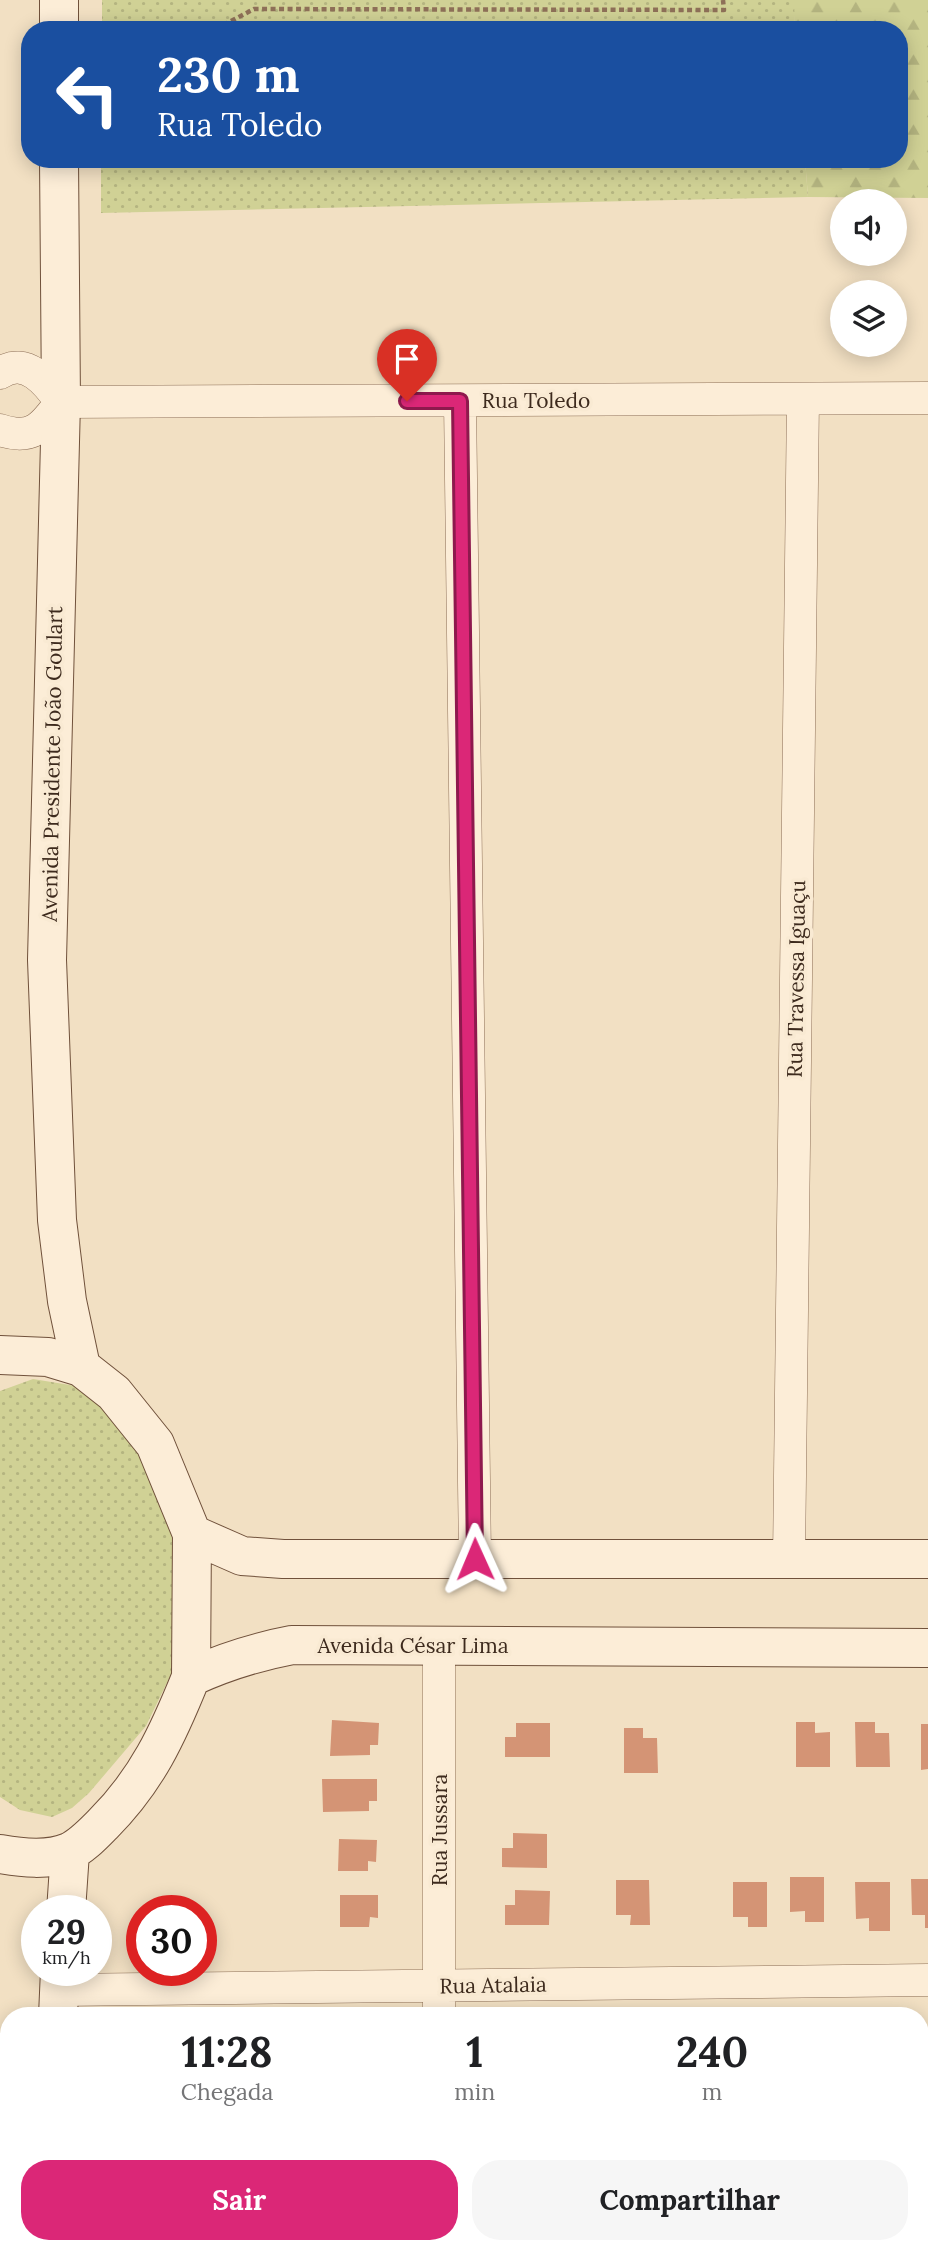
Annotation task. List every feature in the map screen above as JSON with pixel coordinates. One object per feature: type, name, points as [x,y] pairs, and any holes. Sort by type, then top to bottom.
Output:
[{"type":"street","points":[[59,0],[59,21]]},
{"type":"street","name":"Avenida Presidente João Goulart","points":[[59,168],[61,402],[47,960],[57,1220],[67,1301],[81,1367]]},
{"type":"street","points":[[0,373],[8,368],[26,368],[46,381],[61,402],[47,421],[33,432],[15,435],[0,430]]},
{"type":"street","name":"Rua Toledo","points":[[61,402],[928,398]]},
{"type":"street","name":"Rua Travessa Iguaçu","points":[[789,1559],[803,399]]},
{"type":"street","points":[[460,401],[475,1559]]},
{"type":"street","points":[[0,1355],[48,1357],[81,1367],[114,1393],[155,1444],[192,1534],[191,1677],[168,1734],[127,1800],[90,1838],[69,1852],[34,1859],[0,1854]]},
{"type":"street","points":[[192,1534],[243,1556],[284,1559],[928,1559]]},
{"type":"street","name":"Rua Jussara","points":[[439,1644],[439,2001]]},
{"type":"street","name":"Avenida César Lima","points":[[191,1677],[226,1660],[292,1645],[928,1648]]},
{"type":"street","points":[[67,1895],[69,1852]]},
{"type":"street","name":"Rua Atalaia","points":[[59,1992],[439,2001],[928,1980]]},
{"type":"path","points":[[252,0],[254,9]]},
{"type":"path","points":[[231,21],[254,9],[724,10],[723,0]]},
{"type":"green space","points":[[102,0],[794,0],[795,21],[102,21]]},
{"type":"green space","points":[[793,0],[928,0],[928,198],[907,198],[907,189],[830,189],[830,197],[808,197],[806,168],[908,168],[908,21],[794,21]]},
{"type":"green space","points":[[101,168],[806,168],[808,197],[101,213]]},
{"type":"green space","points":[[33,1379],[76,1386],[123,1426],[164,1491],[176,1541],[176,1664],[146,1726],[89,1793],[72,1808],[52,1817],[20,1810],[0,1797],[0,1391]]},
{"type":"building","points":[[332,1720],[379,1723],[378,1745],[370,1745],[370,1755],[330,1756]]},
{"type":"building","points":[[796,1722],[815,1722],[815,1733],[830,1732],[830,1767],[796,1767]]},
{"type":"building","points":[[855,1722],[875,1722],[875,1733],[889,1733],[890,1767],[856,1767]]},
{"type":"building","points":[[516,1723],[550,1723],[550,1757],[505,1757],[505,1737],[516,1737]]},
{"type":"building","points":[[921,1724],[928,1724],[928,1769],[921,1770]]},
{"type":"building","points":[[624,1728],[643,1728],[643,1738],[657,1738],[658,1773],[624,1773]]},
{"type":"building","points":[[322,1779],[377,1779],[377,1801],[369,1801],[369,1811],[323,1812]]},
{"type":"building","points":[[513,1833],[547,1834],[547,1868],[502,1867],[502,1848],[513,1848]]},
{"type":"building","points":[[339,1839],[377,1840],[376,1862],[368,1861],[368,1871],[338,1871]]},
{"type":"building","points":[[790,1877],[824,1877],[824,1922],[805,1922],[805,1911],[790,1912]]},
{"type":"building","points":[[911,1879],[928,1879],[928,1928],[925,1928],[925,1915],[912,1915]]},
{"type":"building","points":[[616,1880],[649,1880],[650,1925],[630,1925],[631,1915],[616,1915]]},
{"type":"building","points":[[733,1882],[767,1882],[767,1927],[748,1927],[748,1917],[733,1917]]},
{"type":"building","points":[[855,1882],[890,1882],[890,1931],[869,1931],[869,1918],[856,1919]]},
{"type":"building","points":[[515,1890],[550,1891],[549,1925],[505,1925],[505,1905],[515,1905]]},
{"type":"building","points":[[340,1895],[378,1895],[378,1918],[370,1917],[369,1927],[340,1927]]},
{"type":"route","points":[[407,401],[460,401],[475,1559]]}]
